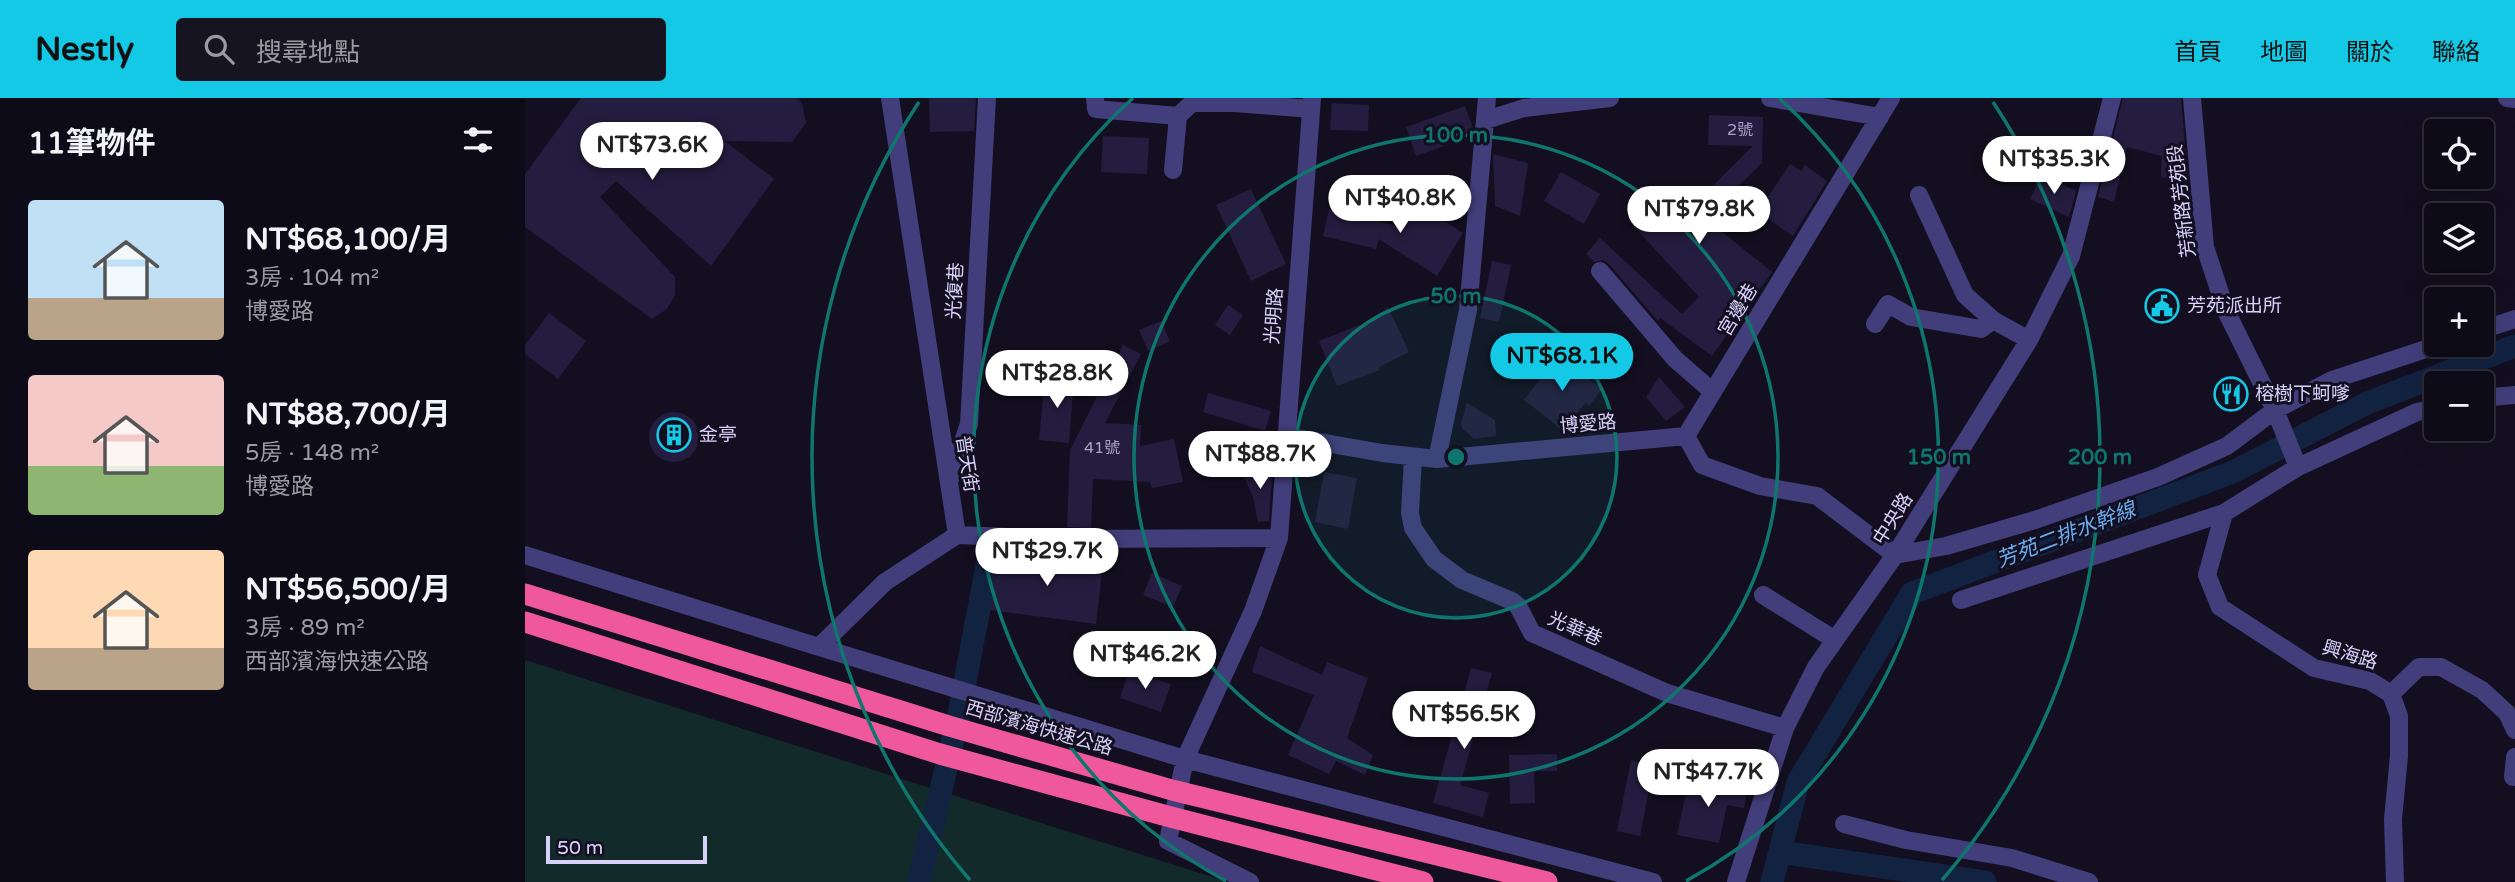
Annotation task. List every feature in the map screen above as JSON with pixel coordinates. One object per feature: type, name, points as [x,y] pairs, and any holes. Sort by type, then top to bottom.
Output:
[{"type":"highway","name":"西部濱海快速公路","points":[[525,594],[936,722],[1172,790],[1547,882]]},
{"type":"highway","points":[[525,622],[940,754],[1423,882]]},
{"type":"street","name":"普天街","points":[[890,98],[957,535]]},
{"type":"street","name":"光復巷","points":[[949,484],[969,424],[987,98]]},
{"type":"street","points":[[1095,98],[1096,109],[1170,110],[1192,103],[1234,100],[1312,103]]},
{"type":"street","points":[[1437,458],[1468,310],[1487,98]]},
{"type":"street","points":[[1486,120],[1524,108],[1610,98]]},
{"type":"street","points":[[1770,98],[1880,117]]},
{"type":"street","name":"宮邊巷","points":[[1686,436],[1891,98]]},
{"type":"street","name":"中央路","points":[[1736,882],[1785,728],[1817,667],[1895,555],[2029,340],[2071,256],[2112,98]]},
{"type":"street","name":"芳新路芳苑段","points":[[2192,98],[2205,247],[2226,311],[2276,410],[2298,467]]},
{"type":"street","points":[[2507,98],[2515,99]]},
{"type":"street","name":"光明路","points":[[1250,882],[1168,841],[1185,759],[1253,611],[1279,538],[1312,103]]},
{"type":"street","points":[[1170,110],[1173,170]]},
{"type":"street","points":[[1919,195],[1965,295],[1993,320],[2029,340]]},
{"type":"street","points":[[1600,271],[1675,359],[1713,392]]},
{"type":"street","points":[[1875,324],[1888,304],[1910,317],[1962,327],[1981,329],[1993,320]]},
{"type":"street","points":[[2494,326],[2515,319]]},
{"type":"street","points":[[1686,436],[1702,465],[1760,486],[1817,496],[1895,555],[1946,546],[2010,528],[2158,477],[2227,446],[2276,410],[2332,380],[2424,350]]},
{"type":"street","points":[[2494,396],[2515,394]]},
{"type":"street","points":[[1961,600],[2224,513],[2298,467],[2424,411]]},
{"type":"street","name":"博愛路","points":[[1286,436],[1413,457],[1437,458],[1686,436]]},
{"type":"street","name":"光華巷","points":[[1413,457],[1410,513],[1413,528],[1434,559],[1462,580],[1518,606],[1532,633],[1667,693],[1785,728]]},
{"type":"street","name":"興海路","points":[[2224,513],[2207,575],[2220,607],[2314,668],[2369,681],[2391,694],[2399,716],[2399,756],[2393,819],[2395,882]]},
{"type":"street","points":[[819,647],[885,582],[957,535],[1066,539],[1279,538]]},
{"type":"street","points":[[525,555],[1185,759],[1653,882]]},
{"type":"street","points":[[1763,595],[1835,640]]},
{"type":"street","points":[[2391,694],[2419,667],[2441,667],[2482,690],[2507,713],[2515,730]]},
{"type":"street","points":[[2513,777],[2515,757]]},
{"type":"street","points":[[1844,824],[1906,840],[2012,858],[2089,882]]},
{"type":"green space","points":[[525,660],[1228,882],[525,882]]},
{"type":"building","points":[[581,98],[797,98],[802,103],[806,123],[792,142],[725,141],[774,179],[711,266],[616,181],[600,197],[675,277],[675,295],[667,309],[652,319],[525,227],[525,174]]},
{"type":"building","points":[[929,98],[976,98],[974,131],[930,132]]},
{"type":"building","points":[[2123,98],[2181,98],[2188,182],[2161,177],[2162,156],[2127,147],[2114,202],[2098,197]]},
{"type":"building","points":[[1332,103],[1369,105],[1368,131],[1330,130]]},
{"type":"building","points":[[1465,106],[1473,128],[1472,136],[1416,156],[1406,127]]},
{"type":"building","points":[[1709,115],[1763,117],[1762,163],[1712,212],[1728,222],[1720,230],[1772,272],[1712,356],[1660,318],[1658,321],[1608,263],[1603,260],[1594,262],[1586,254],[1600,238],[1682,314],[1699,297],[1628,220],[1640,186],[1688,210],[1753,146],[1708,145]]},
{"type":"building","points":[[1103,136],[1149,138],[1147,174],[1101,172]]},
{"type":"building","points":[[1493,154],[1528,163],[1520,216],[1495,206]]},
{"type":"building","points":[[1790,164],[1801,171],[1805,165],[1827,181],[1793,236],[1758,212]]},
{"type":"building","points":[[1561,172],[1600,194],[1584,224],[1544,201]]},
{"type":"building","points":[[2042,175],[2076,191],[2069,217],[2030,199]]},
{"type":"building","points":[[1251,189],[1286,264],[1251,281],[1216,205]]},
{"type":"building","points":[[1413,201],[1463,233],[1437,276],[1379,239],[1376,249],[1323,236],[1329,209],[1397,226]]},
{"type":"building","points":[[1492,261],[1511,265],[1499,322],[1480,318]]},
{"type":"building","points":[[1228,305],[1243,315],[1230,335],[1215,325]]},
{"type":"building","points":[[1388,307],[1409,352],[1379,367],[1380,370],[1337,386],[1319,341],[1372,320]]},
{"type":"building","points":[[549,313],[586,341],[558,379],[525,354],[525,345]]},
{"type":"building","points":[[1161,321],[1170,341],[1148,351],[1139,330]]},
{"type":"building","points":[[1123,345],[1141,354],[1105,423],[1141,425],[1140,446],[1174,439],[1183,482],[1152,488],[1150,482],[1093,479],[1091,528],[1067,527],[1070,450]]},
{"type":"building","points":[[1558,355],[1602,389],[1589,406],[1585,403],[1564,431],[1524,400]]},
{"type":"building","points":[[1045,377],[1074,379],[1069,443],[1039,440]]},
{"type":"building","points":[[1659,377],[1685,407],[1666,421],[1646,397]]},
{"type":"building","points":[[1208,393],[1271,411],[1265,431],[1203,412]]},
{"type":"building","points":[[1467,403],[1495,420],[1496,436],[1474,439],[1462,428]]},
{"type":"building","name":"金亭","points":[[674,412],[692,419],[699,437],[692,455],[674,462],[656,455],[649,437],[656,419]]},
{"type":"building","points":[[1248,466],[1272,473],[1269,521],[1258,522],[1253,497],[1245,479]]},
{"type":"building","points":[[1324,472],[1357,478],[1348,529],[1315,522]]},
{"type":"building","points":[[998,551],[1103,565],[1096,624],[990,610]]},
{"type":"building","points":[[1152,573],[1182,586],[1173,607],[1143,595]]},
{"type":"building","points":[[1260,646],[1322,675],[1327,662],[1368,678],[1347,738],[1373,755],[1365,775],[1336,761],[1329,774],[1288,755],[1314,695],[1252,672]]},
{"type":"building","points":[[1471,668],[1492,673],[1460,785],[1489,793],[1483,817],[1433,803]]},
{"type":"building","points":[[1129,670],[1171,684],[1161,712],[1120,698]]},
{"type":"building","points":[[1557,754],[1557,771],[1534,771],[1535,803],[1510,804],[1509,755]]},
{"type":"building","points":[[1631,760],[1654,765],[1640,836],[1617,831]]},
{"type":"building","points":[[1689,778],[1748,790],[1744,808],[1727,805],[1719,843],[1677,835]]},
{"type":"waterway","name":"芳苑二排水幹線","points":[[1772,882],[1798,782],[1912,593],[2233,472],[2367,403],[2515,346]]},
{"type":"waterway","points":[[919,882],[959,714],[990,550]]},
{"type":"waterway","points":[[1780,852],[1985,882]]},
{"type":"place","name":"芳苑派出所","points":[[2162,306]]},
{"type":"place","name":"榕樹下蚵嗲","points":[[2231,394]]},
{"type":"place","name":"金亭","points":[[674,435]]}]
